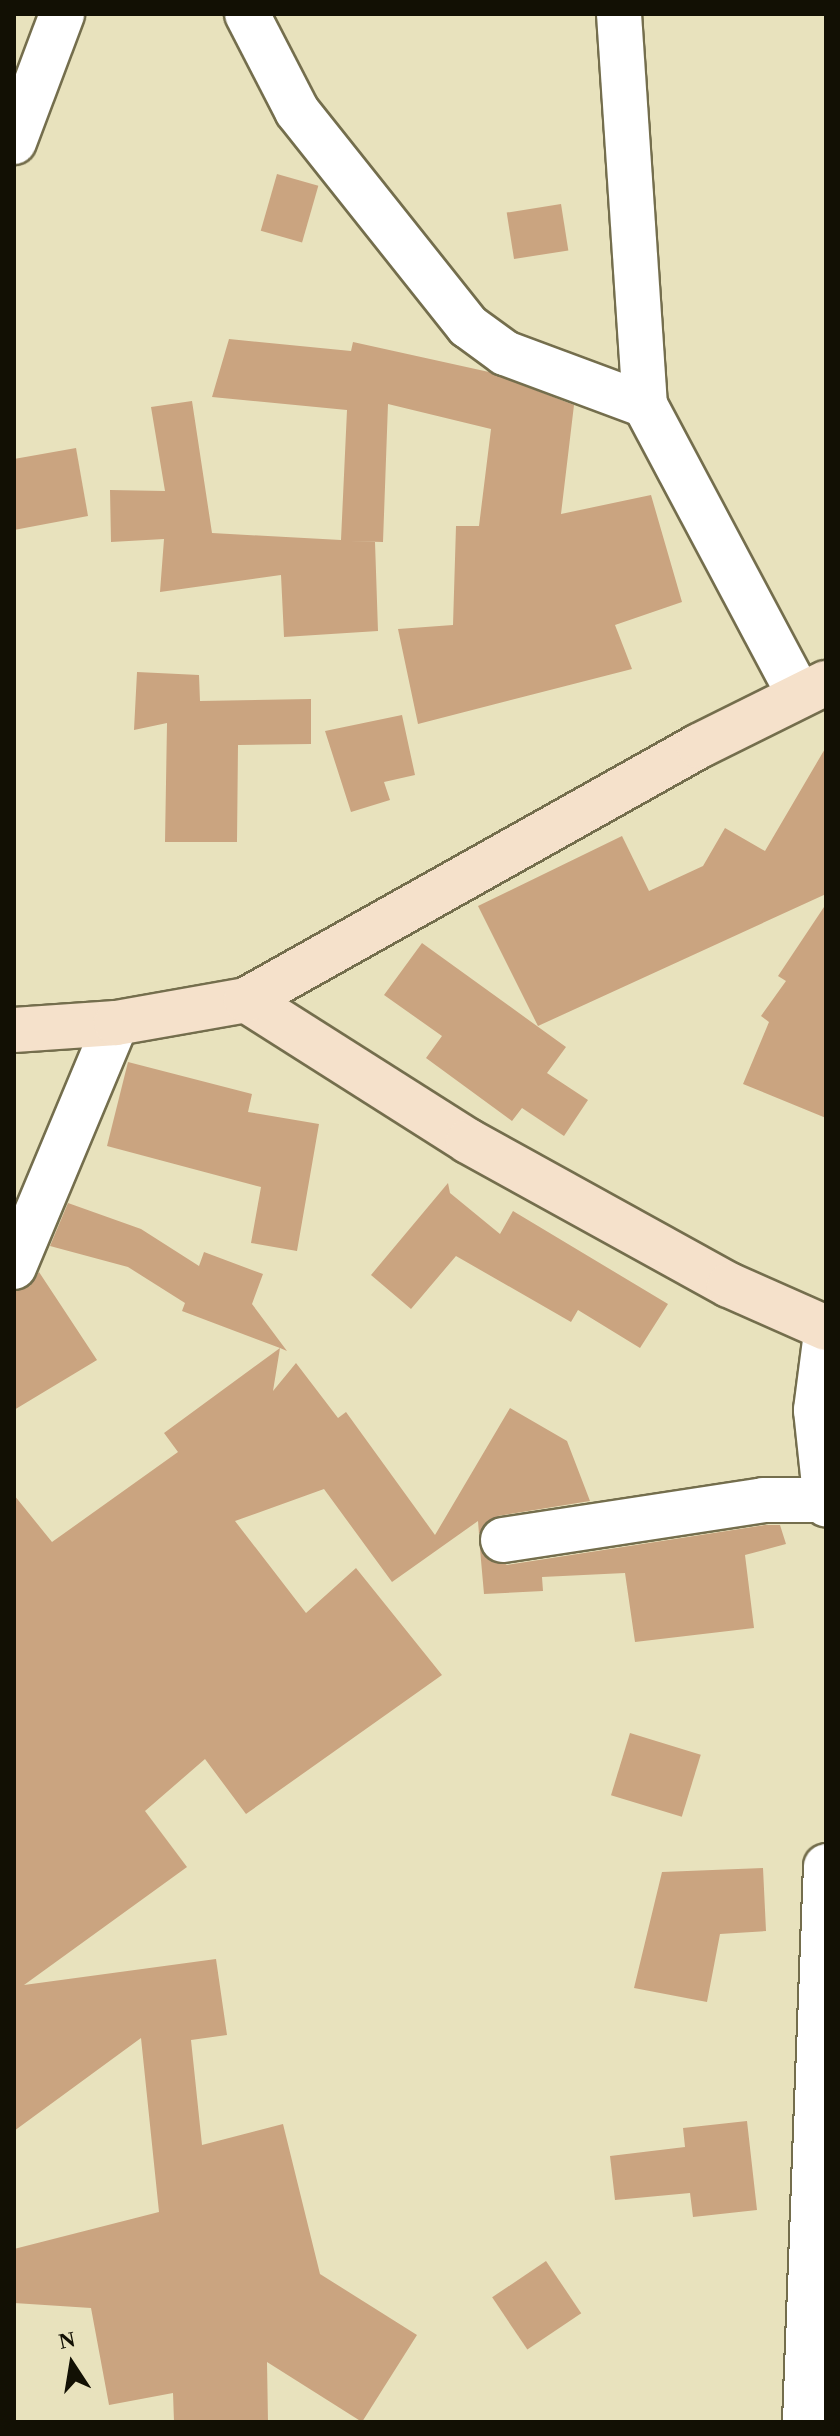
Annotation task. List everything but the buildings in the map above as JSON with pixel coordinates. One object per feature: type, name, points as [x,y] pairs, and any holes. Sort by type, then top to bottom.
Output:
[{"type":"main road","points":[[14,1030],[116,1023],[246,1000],[812,689]]},
{"type":"main road","points":[[246,1000],[468,1141],[729,1285],[826,1331]]},
{"type":"street","points":[[14,142],[62,14]]},
{"type":"street","points":[[247,14],[297,111],[468,326],[505,353],[645,405]]},
{"type":"street","points":[[619,14],[645,405],[812,689]]},
{"type":"street","points":[[14,1267],[116,1023]]},
{"type":"street","points":[[503,1540],[763,1500],[826,1501],[816,1410],[826,1331]]},
{"type":"street","points":[[805,2422],[826,1866]]}]
